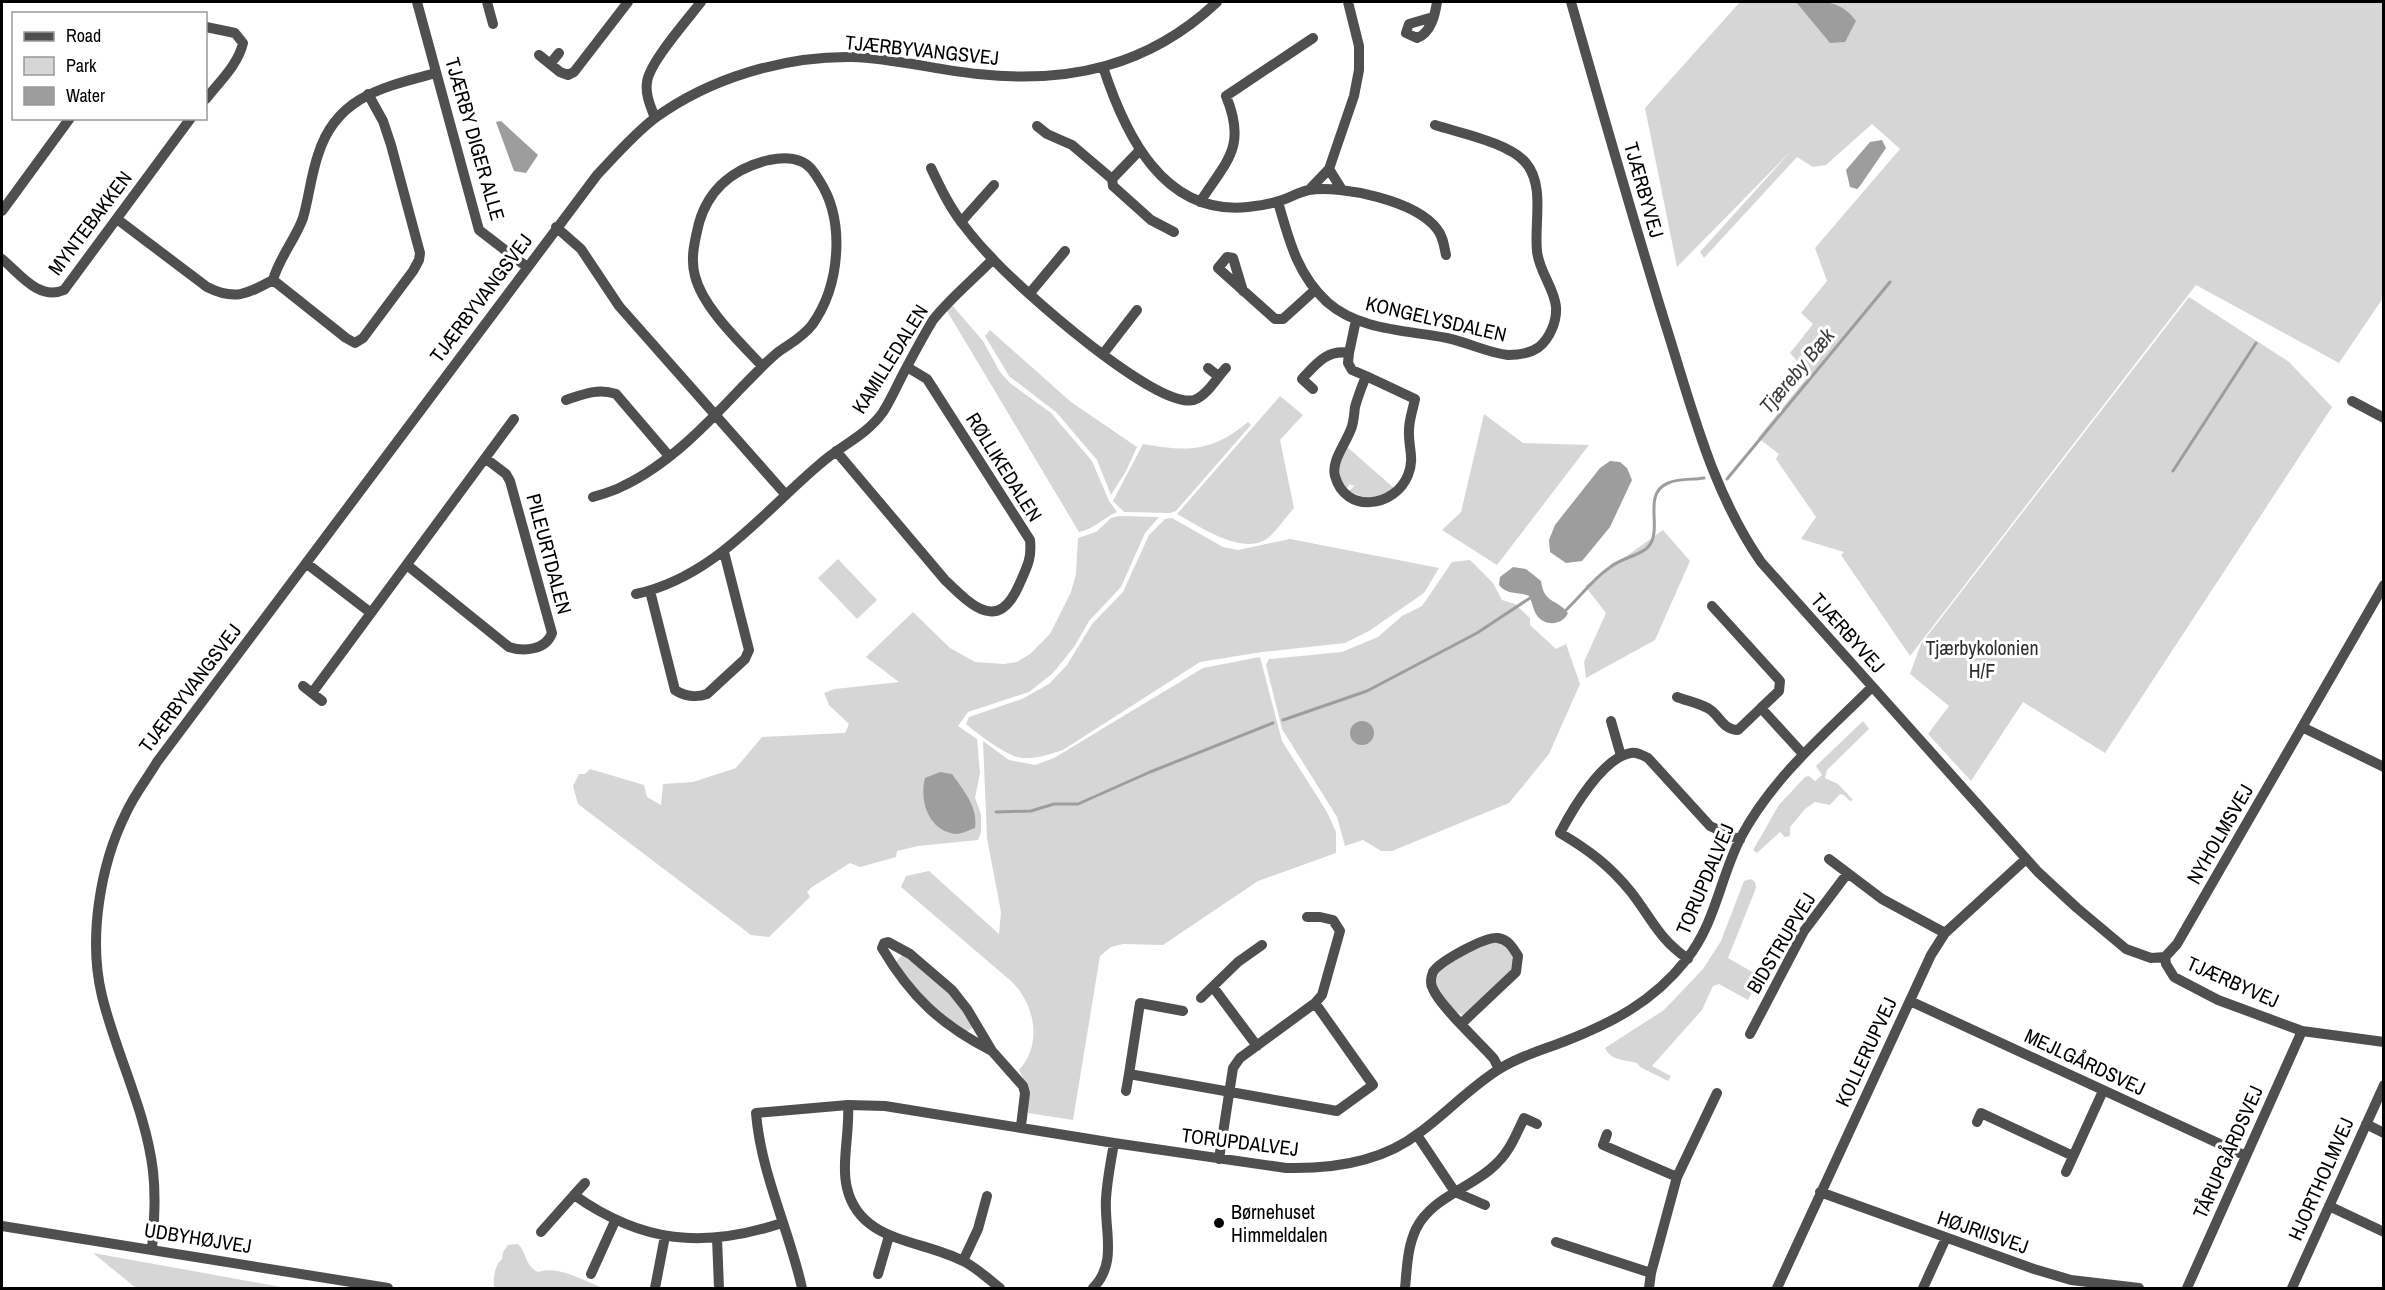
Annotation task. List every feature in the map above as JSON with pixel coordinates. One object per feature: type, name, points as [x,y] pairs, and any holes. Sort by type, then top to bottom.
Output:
[{"type":"street","name":"TJÆRBY DIGER ALLE","points":[[417,2],[479,230],[527,267]]},
{"type":"street","points":[[487,2],[494,24]]},
{"type":"street","points":[[539,55],[568,75],[574,72],[628,2]]},
{"type":"street","points":[[655,118],[647,97],[646,81],[651,68],[698,2]]},
{"type":"street","name":"TJÆRBYVANGSVEJ","points":[[152,1249],[155,1202],[153,1170],[143,1126],[101,993],[96,940],[100,897],[109,856],[126,812],[157,762],[597,175],[655,118],[704,90],[731,78],[796,61],[852,57],[1022,78],[1061,76],[1103,67],[1151,49],[1194,23],[1217,2]]},
{"type":"street","points":[[1309,190],[1329,169],[1354,96],[1359,70],[1359,46],[1348,2]]},
{"type":"street","points":[[1433,17],[1437,2]]},
{"type":"street","name":"TJÆRBYVEJ","points":[[1571,2],[1691,410],[1723,495],[1742,535],[1761,562],[2026,859],[2077,908],[2126,949],[2151,958],[2165,957],[2166,964],[2174,977],[2218,1000],[2302,1031],[2384,1042]]},
{"type":"street","points":[[207,27],[235,33],[243,43],[235,62],[207,98]]},
{"type":"street","points":[[1200,202],[1235,145],[1237,129],[1226,96],[1313,38]]},
{"type":"street","points":[[550,64],[559,52]]},
{"type":"street","points":[[1103,67],[1114,101],[1140,150],[1161,177],[1178,191],[1200,202],[1223,207],[1247,207],[1278,202],[1309,190],[1342,190],[1371,194],[1394,202],[1421,216],[1437,229],[1446,255]]},
{"type":"street","points":[[273,280],[276,268],[303,218],[314,168],[326,134],[337,117],[353,103],[380,88],[436,73]]},
{"type":"street","points":[[273,280],[355,343],[363,339],[419,260],[418,240],[391,145],[383,122],[368,94]]},
{"type":"street","points":[[2,211],[69,120]]},
{"type":"street","name":"MYNTEBAKKEN","points":[[2,259],[42,292],[53,295],[64,290],[190,120]]},
{"type":"street","name":"KONGELYSDALEN","points":[[1278,202],[1294,256],[1315,290],[1329,304],[1356,320],[1373,326],[1448,338],[1508,355],[1527,353],[1538,348],[1547,338],[1554,324],[1556,308],[1553,296],[1541,272],[1537,252],[1536,182],[1531,170],[1514,152],[1435,125]]},
{"type":"street","points":[[1037,126],[1047,134],[1072,145],[1112,179],[1113,186],[1151,220],[1174,232]]},
{"type":"street","points":[[1112,179],[1140,150]]},
{"type":"street","points":[[593,497],[624,486],[669,456],[715,415],[762,366],[796,341],[812,325],[825,300],[837,258],[836,223],[825,189],[812,169],[801,161],[782,157],[733,173],[715,191],[702,214],[693,246],[694,274],[700,292],[762,366]]},
{"type":"street","points":[[931,168],[944,197],[961,222],[993,259],[1103,354],[1143,383],[1181,400],[1194,400],[1203,394],[1222,372],[1208,368]]},
{"type":"street","points":[[1329,169],[1342,190]]},
{"type":"street","points":[[961,222],[994,186]]},
{"type":"street","points":[[117,219],[207,287],[222,294],[244,294],[273,280]]},
{"type":"street","name":"TJÆRBYVANGSVEJ","points":[[556,227],[581,249],[619,306],[786,495]]},
{"type":"street","points":[[1030,293],[1065,251]]},
{"type":"street","name":"KAMILLEDALEN","points":[[636,594],[650,591],[684,576],[724,552],[836,451],[867,430],[882,412],[938,313],[993,259]]},
{"type":"street","points":[[1243,291],[1275,319],[1283,319],[1315,290]]},
{"type":"street","points":[[1103,354],[1137,310]]},
{"type":"street","points":[[1356,320],[1348,363],[1352,370],[1366,376],[1415,399],[1409,428],[1412,463],[1407,478],[1390,498],[1371,504],[1357,500],[1344,491],[1335,477],[1335,465],[1352,427],[1356,405],[1366,376]]},
{"type":"street","points":[[1313,389],[1302,379],[1318,362],[1332,352],[1349,353]]},
{"type":"street","name":"RØLLIKEDALEN","points":[[836,451],[945,580],[965,599],[985,611],[996,612],[1006,608],[1013,599],[1032,556],[1030,540],[927,379],[907,367]]},
{"type":"street","points":[[566,400],[604,390],[616,394],[669,456]]},
{"type":"street","points":[[2352,401],[2384,418]]},
{"type":"street","points":[[322,700],[307,690],[371,613],[514,419]]},
{"type":"street","name":"PILEURTDALEN","points":[[406,565],[509,646],[520,650],[545,645],[550,640],[552,633],[510,481],[506,474],[485,458]]},
{"type":"street","points":[[650,591],[675,690],[681,694],[699,697],[706,694],[745,659],[749,650],[724,552]]},
{"type":"street","points":[[306,563],[371,613]]},
{"type":"street","name":"NYHOLMSVEJ","points":[[2165,957],[2177,944],[2384,585]]},
{"type":"street","points":[[1677,697],[1710,709],[1728,729],[1738,730],[1779,691],[1780,681],[1712,606]]},
{"type":"street","name":"TORUPDALVEJ","points":[[801,1288],[764,1161],[756,1113],[848,1105],[885,1106],[1286,1168],[1313,1168],[1369,1158],[1417,1135],[1499,1069],[1520,1058],[1591,1031],[1633,1010],[1671,978],[1688,959],[1711,920],[1740,840],[1769,792],[1803,754],[1872,687]]},
{"type":"street","points":[[1761,708],[1803,754]]},
{"type":"street","points":[[1611,721],[1621,756]]},
{"type":"street","points":[[2302,727],[2384,767]]},
{"type":"street","points":[[1688,959],[1662,938],[1630,892],[1594,853],[1560,833],[1577,801],[1596,778],[1621,756],[1639,753],[1648,758],[1710,826],[1740,840]]},
{"type":"street","points":[[1829,859],[1882,899],[1945,933]]},
{"type":"street","name":"KOLLERUPVEJ","points":[[1777,1288],[1931,955],[1945,933],[2026,859]]},
{"type":"street","name":"BIDSTRUPVEJ","points":[[1750,1034],[1804,931],[1847,874]]},
{"type":"street","points":[[1219,1159],[1233,1068],[1240,1058],[1316,1003],[1325,988],[1340,931],[1333,920],[1320,917],[1307,918]]},
{"type":"street","points":[[1462,1023],[1516,972],[1518,956],[1506,941],[1497,938],[1484,940],[1439,965],[1431,978],[1432,988],[1462,1023],[1494,1059],[1499,1069]]},
{"type":"street","points":[[992,1051],[957,1032],[928,1009],[906,985],[882,948],[884,943],[888,942],[910,954],[944,981],[967,1009],[992,1051],[1023,1086],[1025,1093],[1021,1126]]},
{"type":"street","points":[[1201,998],[1238,962],[1262,945]]},
{"type":"street","points":[[1213,987],[1257,1046]]},
{"type":"street","name":"MEJLGÅRDSVEJ","points":[[1910,1001],[2246,1156]]},
{"type":"street","points":[[1126,1091],[1140,1003],[1183,1011]]},
{"type":"street","points":[[1129,1074],[1337,1111],[1373,1085],[1316,1003]]},
{"type":"street","name":"TÅRUPGÅRDSVEJ","points":[[2187,1288],[2302,1031]]},
{"type":"street","name":"HJORTHOLMVEJ","points":[[2292,1288],[2384,1085]]},
{"type":"street","points":[[2066,1172],[2103,1090]]},
{"type":"street","points":[[1649,1288],[1677,1177],[1717,1093]]},
{"type":"street","points":[[848,1105],[845,1175],[853,1204],[865,1220],[889,1236],[963,1261],[1000,1288]]},
{"type":"street","points":[[1977,1122],[1981,1113],[2073,1156]]},
{"type":"street","points":[[1405,1288],[1409,1247],[1416,1228],[1429,1212],[1498,1162],[1509,1148],[1524,1118],[1537,1124]]},
{"type":"street","points":[[2366,1124],[2384,1133]]},
{"type":"street","points":[[1607,1134],[1603,1145],[1677,1177]]},
{"type":"street","points":[[1417,1135],[1455,1192],[1485,1205]]},
{"type":"street","points":[[1093,1288],[1103,1274],[1108,1260],[1106,1201],[1114,1143]]},
{"type":"street","points":[[541,1232],[585,1183]]},
{"type":"street","name":"HØJRIISVEJ","points":[[1820,1192],[2034,1269],[2071,1280],[2139,1288]]},
{"type":"street","points":[[574,1195],[615,1221],[665,1236],[690,1239],[717,1238],[743,1235],[782,1223]]},
{"type":"street","points":[[963,1261],[978,1229],[987,1196]]},
{"type":"street","points":[[2329,1206],[2384,1232]]},
{"type":"street","points":[[591,1274],[615,1221]]},
{"type":"street","name":"UDBYHØJVEJ","points":[[2,1226],[388,1288]]},
{"type":"street","points":[[655,1288],[665,1236]]},
{"type":"street","points":[[878,1274],[889,1236]]},
{"type":"street","points":[[717,1238],[719,1288]]},
{"type":"street","points":[[1923,1288],[1946,1239]]},
{"type":"street","points":[[1556,1242],[1651,1273]]},
{"type":"green space","points":[[1740,2],[2383,2],[2383,298],[2339,363],[2196,285],[1910,656],[1841,555],[1844,552],[1801,539],[1816,517],[1776,459],[1779,454],[1758,438],[1809,375],[1790,353],[1813,324],[1801,313],[1827,281],[1815,248],[1900,149],[1872,124],[1826,165],[1813,167],[1797,157],[1704,258],[1700,252],[1792,150],[1677,267],[1645,108]]},
{"type":"green space","name":"Tjærbykolonien H/F","points":[[2189,297],[2289,362],[2332,407],[2105,753],[2023,702],[1971,781],[1928,734],[1949,706],[1910,674],[1921,644]]},
{"type":"green space","points":[[952,305],[983,341],[1000,372],[1010,383],[1051,413],[1092,461],[1109,501],[1117,512],[1079,532],[947,311]]},
{"type":"green space","points":[[990,330],[1071,402],[1137,447],[1111,495],[1097,460],[1056,412],[1009,376],[985,336]]},
{"type":"green space","points":[[1280,396],[1303,415],[1280,440],[1294,508],[1276,530],[1259,543],[1235,542],[1209,532],[1177,514]]},
{"type":"green space","points":[[1484,414],[1523,443],[1589,445],[1497,565],[1442,530],[1461,512]]},
{"type":"green space","points":[[1248,422],[1251,425],[1176,511],[1170,513],[1124,512],[1113,501],[1143,444],[1173,448],[1199,447],[1223,439]]},
{"type":"green space","points":[[1346,446],[1395,489],[1383,496],[1372,498],[1349,491],[1354,486],[1350,484],[1347,488],[1340,473]]},
{"type":"green space","points":[[1118,516],[1159,517],[1145,533],[1121,587],[1089,621],[1074,647],[1053,673],[1029,692],[968,712],[958,726],[977,739],[980,773],[975,798],[981,814],[981,832],[978,840],[918,846],[897,851],[896,857],[860,867],[850,863],[812,887],[807,892],[810,897],[769,937],[751,935],[578,804],[573,786],[579,774],[585,774],[590,769],[644,785],[647,797],[661,805],[663,784],[693,782],[736,768],[762,737],[845,733],[849,724],[829,705],[824,693],[835,689],[899,682],[866,657],[913,612],[950,648],[975,662],[1004,664],[1017,662],[1030,654],[1050,634],[1071,592],[1076,574],[1078,538],[1096,532],[1111,518]]},
{"type":"green space","points":[[1172,518],[1223,547],[1238,550],[1290,539],[1439,568],[1424,593],[1369,631],[1345,643],[1262,652],[1200,662],[1063,750],[1035,758],[1017,757],[984,738],[966,724],[969,717],[1022,699],[1049,684],[1067,665],[1092,624],[1123,592],[1149,535],[1165,519]]},
{"type":"green space","points":[[1663,530],[1690,561],[1655,640],[1586,678],[1584,662],[1606,613],[1585,586]]},
{"type":"green space","points":[[838,559],[877,600],[857,619],[818,578]]},
{"type":"green space","points":[[1470,560],[1493,583],[1502,600],[1515,604],[1530,618],[1530,625],[1556,649],[1566,644],[1580,684],[1549,754],[1509,803],[1392,851],[1381,851],[1363,840],[1345,846],[1337,817],[1282,729],[1266,665],[1269,659],[1342,652],[1378,637],[1402,616],[1422,606],[1452,562]]},
{"type":"green space","points":[[1260,657],[1282,741],[1327,812],[1336,832],[1336,853],[1258,881],[1163,945],[1123,944],[1111,947],[1100,956],[1073,1120],[1028,1113],[1027,1090],[1019,1070],[1027,1060],[1033,1036],[1033,1024],[1026,1001],[1011,981],[901,887],[906,876],[929,871],[999,934],[1001,912],[987,838],[983,741],[1009,760],[1035,765],[1054,758],[1203,668]]},
{"type":"green space","points":[[1863,721],[1869,729],[1827,770],[1825,778],[1838,784],[1853,800],[1850,801],[1840,794],[1830,805],[1815,802],[1805,809],[1790,827],[1790,836],[1785,837],[1780,832],[1757,853],[1753,850],[1779,805],[1805,777],[1809,776],[1815,781],[1822,775],[1816,766]]},
{"type":"green space","points":[[1751,879],[1755,882],[1756,888],[1728,958],[1768,981],[1765,989],[1753,991],[1748,1000],[1719,984],[1713,986],[1702,1010],[1652,1066],[1671,1076],[1668,1081],[1640,1067],[1637,1063],[1611,1055],[1605,1048],[1664,1010],[1703,969],[1721,941],[1744,881]]},
{"type":"green space","points":[[1488,943],[1500,943],[1512,953],[1514,968],[1465,1015],[1462,1015],[1443,998],[1437,988],[1436,979],[1448,964],[1458,957]]},
{"type":"green space","points":[[903,954],[943,985],[974,1026],[966,1033],[928,1005],[896,962]]},
{"type":"green space","points":[[518,1244],[528,1263],[538,1272],[546,1270],[563,1272],[604,1288],[494,1287],[495,1272],[503,1252],[508,1245]]},
{"type":"green space","points":[[93,1253],[287,1288],[136,1288]]},
{"type":"water","points":[[1796,2],[1830,3],[1844,9],[1856,21],[1845,42],[1830,43]]},
{"type":"water","points":[[501,121],[538,155],[526,173],[514,171],[496,122]]},
{"type":"water","points":[[1882,140],[1886,148],[1860,186],[1857,189],[1850,187],[1846,170],[1870,142]]},
{"type":"water","points":[[1610,461],[1620,462],[1627,468],[1632,480],[1610,527],[1582,561],[1566,563],[1550,552],[1549,540],[1555,525],[1600,468]]},
{"type":"water","points":[[1513,567],[1526,569],[1541,581],[1545,594],[1568,613],[1562,620],[1553,623],[1544,621],[1536,614],[1529,596],[1510,592],[1499,585],[1500,577]]},
{"type":"water","points":[[1362,721],[1367,722],[1373,728],[1373,738],[1367,744],[1362,745],[1357,744],[1351,738],[1350,733],[1351,728],[1357,722]]},
{"type":"water","points":[[940,772],[952,774],[965,793],[974,813],[975,828],[956,834],[947,832],[939,827],[928,814],[924,796],[925,778]]},
{"type":"waterway","name":"Tjæreby Bæk","points":[[1727,479],[1890,282]]},
{"type":"waterway","points":[[2173,471],[2256,343]]},
{"type":"waterway","name":"Tjæreby Bæk","points":[[1566,610],[1603,572],[1617,562],[1646,549],[1652,542],[1654,505],[1660,489],[1672,481],[1704,478]]},
{"type":"waterway","points":[[1283,720],[1367,691],[1477,633],[1530,598]]},
{"type":"waterway","points":[[996,812],[1031,811],[1054,804],[1078,804],[1150,772],[1273,723]]},
{"type":"place","name":"Børnehuset Himmeldalen","points":[[1219,1223]]}]
